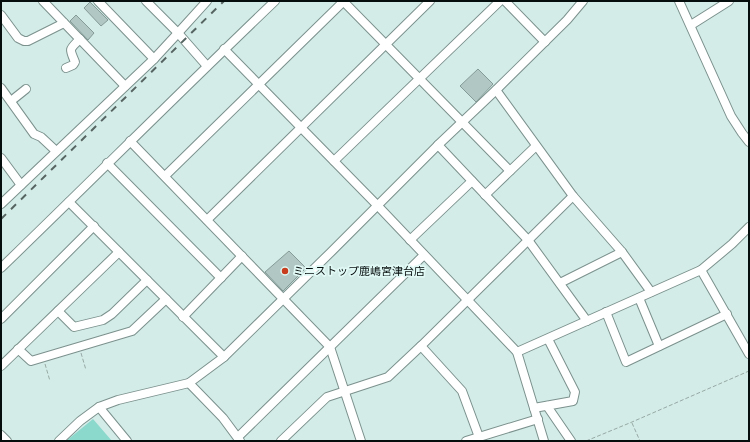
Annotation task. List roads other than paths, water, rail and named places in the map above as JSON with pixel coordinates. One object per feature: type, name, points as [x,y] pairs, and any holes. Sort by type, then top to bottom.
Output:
[{"type":"street","points":[[43,1],[125,86]]},
{"type":"street","points":[[98,1],[154,59]]},
{"type":"street","points":[[146,1],[178,33],[207,66]]},
{"type":"street","points":[[1,204],[154,59],[207,1]]},
{"type":"street","points":[[1,268],[107,163],[275,1]]},
{"type":"street","points":[[165,176],[343,1],[510,171]]},
{"type":"street","points":[[207,220],[430,1]]},
{"type":"street","points":[[334,161],[500,1]]},
{"type":"street","points":[[505,1],[545,42]]},
{"type":"street","points":[[59,441],[80,421],[99,407],[118,400],[189,383],[224,357],[438,145],[545,42],[583,1]]},
{"type":"street","points":[[679,1],[731,116],[749,142]]},
{"type":"street","points":[[691,25],[729,1]]},
{"type":"street","points":[[1,14],[18,38],[24,41],[28,41],[64,23]]},
{"type":"street","points":[[66,68],[75,62],[70,51],[80,39]]},
{"type":"street","points":[[224,49],[377,205],[517,352],[544,441]]},
{"type":"street","points":[[1,88],[34,134],[41,137],[56,151]]},
{"type":"street","points":[[11,101],[26,89]]},
{"type":"street","points":[[496,90],[573,196],[622,252],[651,292]]},
{"type":"street","points":[[130,141],[330,346],[361,441]]},
{"type":"street","points":[[438,145],[528,240],[587,321]]},
{"type":"street","points":[[485,195],[536,146]]},
{"type":"street","points":[[1,158],[21,184]]},
{"type":"street","points":[[107,163],[221,278]]},
{"type":"street","points":[[410,240],[472,181]]},
{"type":"street","points":[[281,441],[328,397],[388,377],[573,196]]},
{"type":"street","points":[[69,202],[224,357]]},
{"type":"street","points":[[1,319],[94,226]]},
{"type":"street","points":[[517,352],[701,270],[732,244],[749,227]]},
{"type":"street","points":[[1,366],[119,252]]},
{"type":"street","points":[[560,283],[622,252]]},
{"type":"street","points":[[189,383],[223,418],[239,439],[330,346],[424,255]]},
{"type":"street","points":[[184,317],[242,256]]},
{"type":"street","points":[[701,270],[749,353]]},
{"type":"street","points":[[58,311],[74,327],[103,320],[112,314],[148,280]]},
{"type":"street","points":[[639,298],[659,346]]},
{"type":"street","points":[[18,350],[31,361],[132,331],[166,300]]},
{"type":"street","points":[[606,312],[626,362],[726,314]]},
{"type":"street","points":[[534,408],[573,401],[575,392],[548,339]]},
{"type":"street","points":[[421,346],[462,391],[479,437]]},
{"type":"street","points":[[547,406],[571,441]]},
{"type":"street","points":[[99,407],[127,441]]},
{"type":"street","points":[[466,441],[538,419]]},
{"type":"street","points":[[1,435],[7,441]]},
{"type":"railway","points":[[1,219],[224,1]]},
{"type":"place","name":"ミニストップ鹿嶋宮津台店","points":[[285,271]]}]
